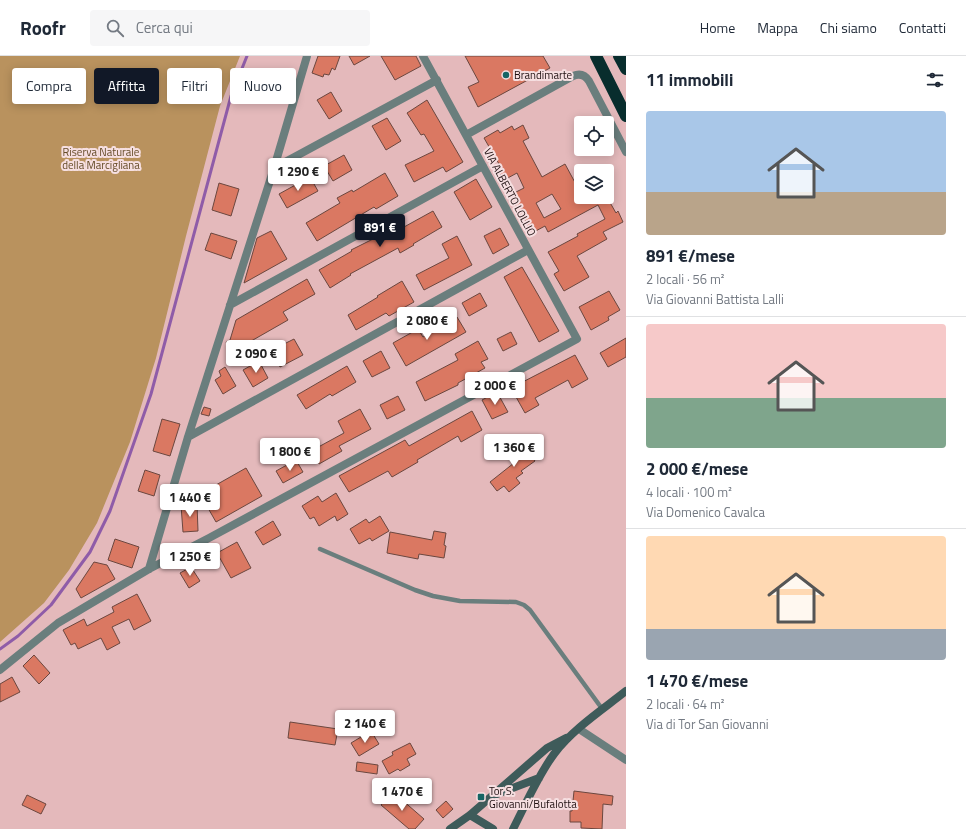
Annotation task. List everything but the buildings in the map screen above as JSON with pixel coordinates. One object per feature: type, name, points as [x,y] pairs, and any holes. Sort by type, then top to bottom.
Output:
[{"type":"highway","points":[[596,56],[626,116]]},
{"type":"highway","points":[[619,56],[626,69]]},
{"type":"street","points":[[0,670],[58,623],[148,569],[230,304],[274,168],[306,56]]},
{"type":"street","name":"VIA ALBERTO LOLLIO","points":[[148,569],[210,538],[577,339],[423,56]]},
{"type":"street","points":[[466,135],[573,76],[581,75],[590,81],[626,152]]},
{"type":"street","points":[[274,168],[437,80]]},
{"type":"street","points":[[230,304],[483,166]]},
{"type":"street","points":[[188,438],[528,250]]},
{"type":"street","points":[[450,829],[470,815],[524,766],[547,748],[570,736],[626,691]]},
{"type":"street","points":[[579,729],[626,760]]},
{"type":"street","points":[[513,829],[539,778],[555,753],[570,736]]},
{"type":"street","points":[[487,799],[506,790],[539,778]]},
{"type":"street","points":[[470,815],[493,829]]},
{"type":"lane","points":[[320,549],[415,590],[433,596],[460,601],[516,602],[524,605],[530,610],[602,710]]},
{"type":"green space","name":"Riserva Naturale della Marcigliana","points":[[0,56],[240,56],[235,68],[230,68],[230,81],[222,101],[222,68],[167,68],[167,104],[221,104],[156,358],[130,442],[97,523],[69,570],[44,603],[0,642]]},
{"type":"waterway","points":[[0,649],[18,636],[51,605],[90,552],[110,511],[151,394],[231,96],[247,56]]},
{"type":"place","name":"Brandimarte","points":[[506,75]]},
{"type":"place","name":"Tor S. Giovanni/Bufalotta","points":[[481,797]]}]
